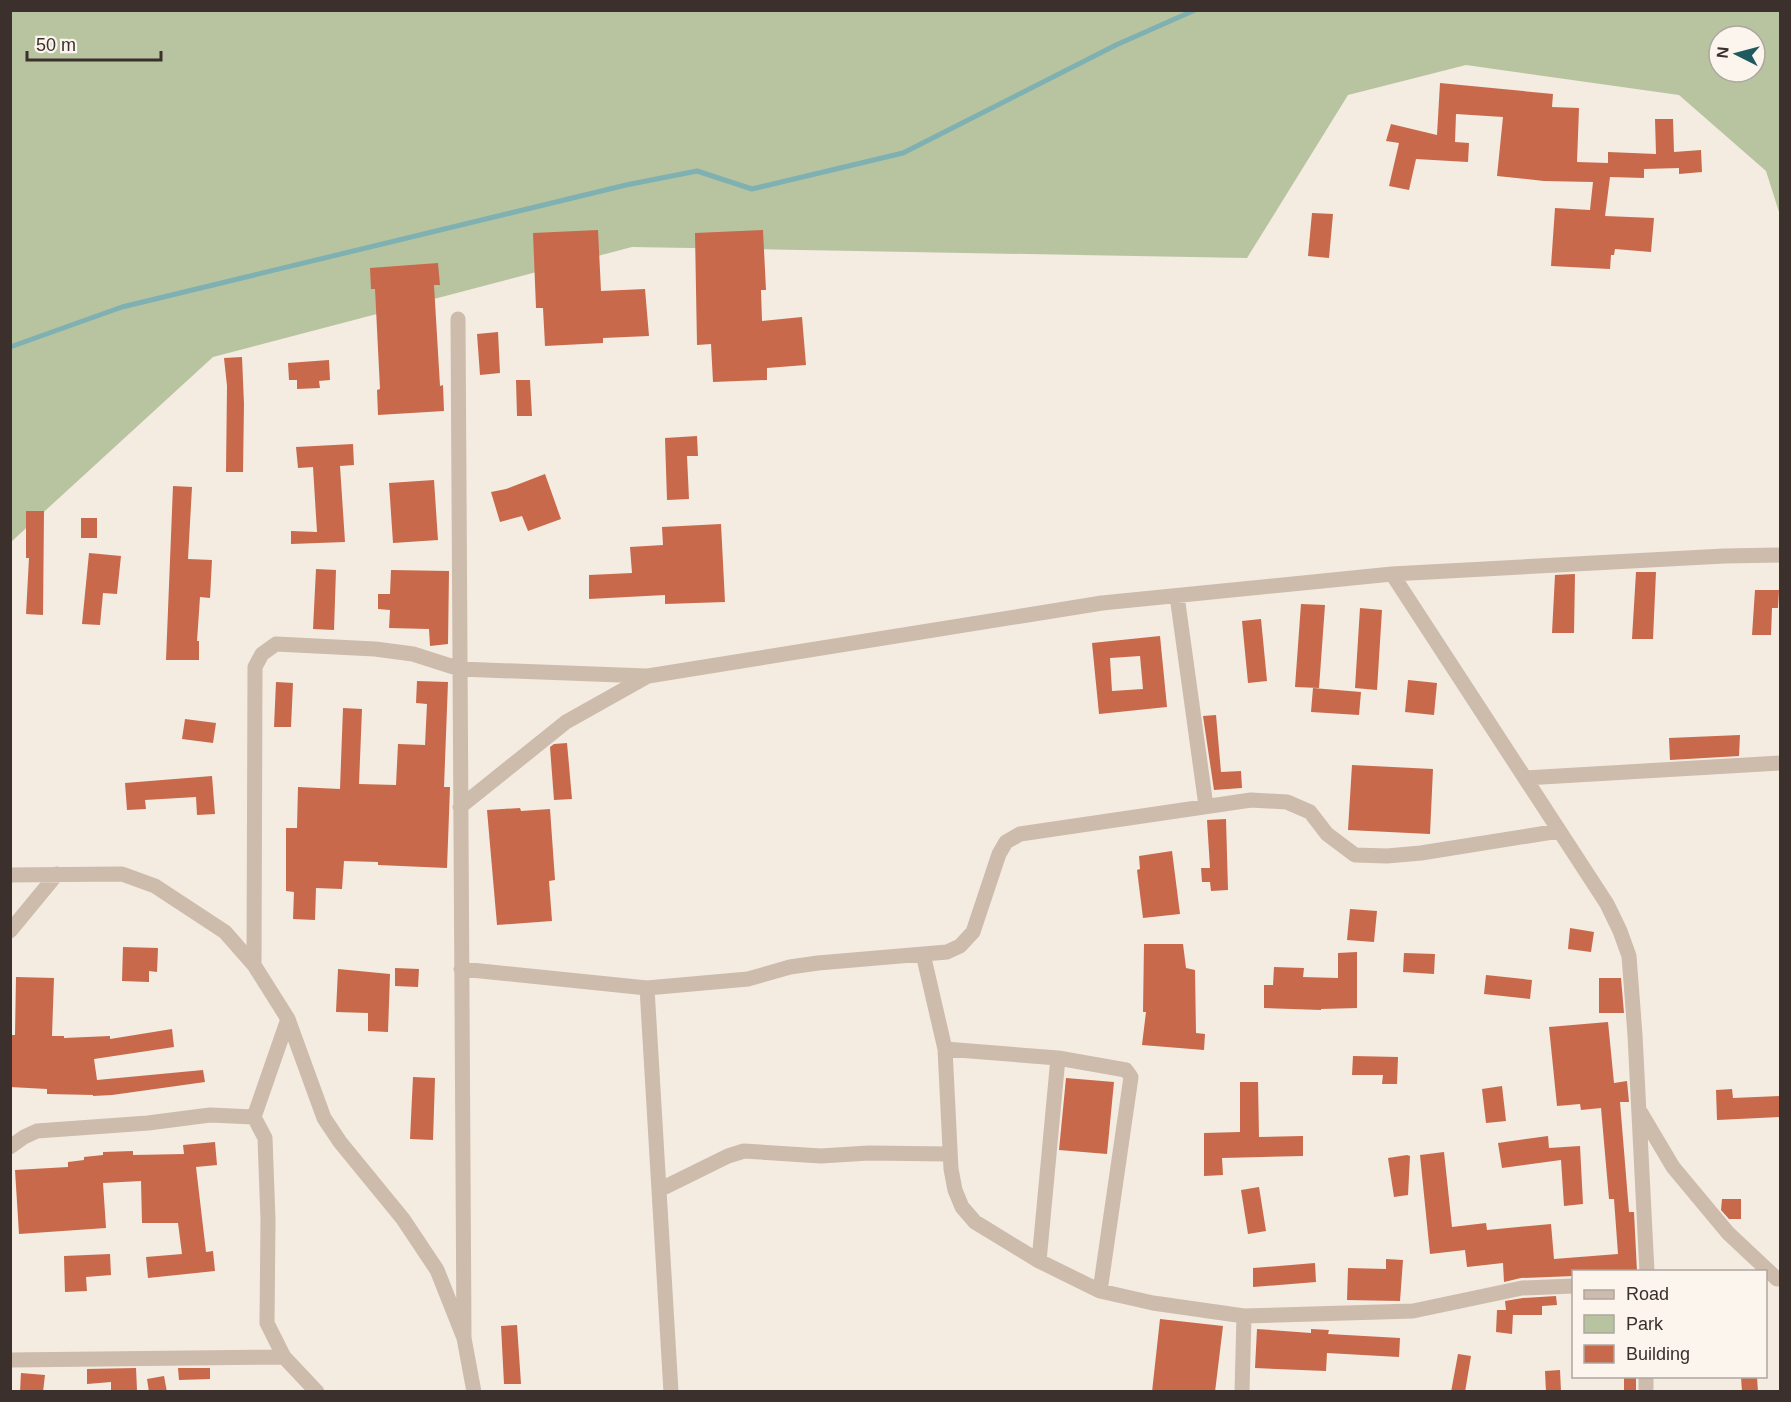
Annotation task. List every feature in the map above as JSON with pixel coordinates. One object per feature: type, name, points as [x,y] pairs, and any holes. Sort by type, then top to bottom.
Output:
[{"type":"street","points":[[458,319],[464,1338],[474,1392]]},
{"type":"street","points":[[254,965],[255,667],[261,654],[276,644],[375,649],[412,654],[460,669],[648,676],[1102,603],[1392,573],[1780,555]]},
{"type":"street","points":[[1392,573],[1607,904],[1620,931],[1629,956],[1647,1270]]},
{"type":"street","points":[[1177,596],[1206,806]]},
{"type":"street","points":[[460,807],[566,722],[648,676]]},
{"type":"street","points":[[1525,778],[1780,764]]},
{"type":"street","points":[[461,969],[647,988],[748,979],[790,967],[818,963],[947,952],[960,946],[973,932],[999,854],[1006,842],[1020,834],[1251,800],[1287,802],[1310,812],[1327,834],[1355,855],[1410,854],[1559,831]]},
{"type":"street","points":[[10,931],[57,874]]},
{"type":"street","points":[[10,875],[122,874],[155,886],[225,932],[254,965],[288,1019],[324,1118],[340,1142],[403,1219],[436,1270],[464,1338]]},
{"type":"street","points":[[923,954],[945,1049],[950,1154],[955,1190],[962,1207],[975,1222],[1039,1261],[1100,1291],[1153,1303],[1244,1316],[1413,1311],[1522,1288],[1572,1286]]},
{"type":"street","points":[[647,988],[671,1392]]},
{"type":"street","points":[[288,1019],[254,1117],[265,1138],[267,1323],[284,1357],[317,1392]]},
{"type":"street","points":[[945,1049],[1058,1058],[1126,1070],[1131,1077],[1100,1291]]},
{"type":"street","points":[[1039,1261],[1058,1058]]},
{"type":"street","points":[[1639,1110],[1672,1167],[1728,1233],[1765,1270]]},
{"type":"street","points":[[10,1147],[37,1131],[53,1129],[148,1123],[210,1115],[254,1117]]},
{"type":"street","points":[[659,1190],[728,1156],[744,1151],[832,1156],[869,1153],[950,1154]]},
{"type":"street","points":[[1242,1392],[1244,1316]]},
{"type":"street","points":[[10,1360],[284,1357]]},
{"type":"green space","points":[[11,11],[1780,11],[1780,215],[1766,171],[1679,95],[1466,65],[1348,95],[1247,258],[632,247],[213,357],[11,542]]},
{"type":"building","points":[[1440,83],[1553,94],[1552,107],[1579,108],[1577,162],[1608,163],[1608,152],[1656,154],[1655,119],[1673,119],[1674,152],[1701,150],[1702,172],[1679,174],[1679,168],[1644,169],[1644,178],[1610,177],[1605,216],[1654,218],[1651,252],[1615,249],[1614,255],[1611,255],[1610,269],[1551,266],[1555,208],[1590,210],[1593,182],[1544,181],[1497,176],[1503,117],[1456,114],[1455,142],[1469,143],[1468,162],[1416,159],[1409,190],[1389,186],[1399,143],[1386,141],[1391,124],[1437,135]]},
{"type":"building","points":[[1312,213],[1333,214],[1329,258],[1308,256]]},
{"type":"building","points":[[598,230],[601,291],[645,289],[649,336],[603,338],[603,343],[545,346],[543,308],[536,308],[533,233]]},
{"type":"building","points":[[763,230],[766,290],[761,290],[762,321],[802,317],[806,365],[767,368],[767,380],[713,382],[711,344],[697,345],[695,233]]},
{"type":"building","points":[[438,263],[440,285],[434,285],[440,386],[443,385],[444,411],[378,415],[377,390],[380,389],[375,289],[371,289],[370,268]]},
{"type":"building","points":[[498,332],[500,373],[480,375],[477,334]]},
{"type":"building","points":[[242,357],[243,472],[226,472],[227,386],[224,358]]},
{"type":"building","points":[[329,360],[330,380],[319,381],[320,388],[297,389],[297,380],[289,380],[288,363]]},
{"type":"building","points":[[516,380],[530,380],[532,416],[517,416]]},
{"type":"building","points":[[697,436],[698,456],[687,456],[689,499],[667,500],[665,438]]},
{"type":"building","points":[[353,444],[354,465],[340,466],[345,542],[291,544],[291,531],[317,532],[313,467],[298,468],[296,447]]},
{"type":"building","points":[[545,474],[561,519],[528,531],[522,516],[500,522],[491,492],[506,489]]},
{"type":"building","points":[[434,480],[438,540],[393,543],[389,483]]},
{"type":"building","points":[[173,486],[192,487],[188,559],[212,560],[210,598],[200,597],[197,641],[199,641],[199,660],[166,660]]},
{"type":"building","points":[[26,511],[44,511],[43,615],[26,614],[29,558],[26,558]]},
{"type":"building","points":[[81,518],[97,518],[97,538],[81,538]]},
{"type":"building","points":[[721,524],[725,602],[665,604],[665,595],[589,599],[589,575],[632,573],[630,547],[663,545],[662,527]]},
{"type":"building","points":[[89,553],[121,556],[117,594],[103,593],[100,625],[82,624]]},
{"type":"building","points":[[316,569],[336,570],[334,630],[313,629]]},
{"type":"building","points":[[391,570],[449,571],[448,644],[430,646],[429,629],[389,628],[390,610],[378,609],[378,594],[390,594]]},
{"type":"building","points":[[1636,572],[1656,572],[1653,639],[1632,639]]},
{"type":"building","points":[[1575,574],[1574,633],[1552,633],[1555,575]]},
{"type":"building","points":[[1755,590],[1779,590],[1778,608],[1772,608],[1771,635],[1752,635]]},
{"type":"building","points":[[1301,604],[1325,605],[1319,688],[1295,687]]},
{"type":"building","points":[[1360,608],[1382,610],[1377,690],[1355,688]]},
{"type":"building","points":[[1261,619],[1267,681],[1248,683],[1242,621]]},
{"type":"building","points":[[1160,636],[1167,707],[1099,714],[1092,643]],"holes":[[[1140,656],[1143,689],[1112,691],[1110,658]]]},
{"type":"building","points":[[1408,680],[1437,683],[1434,715],[1405,712]]},
{"type":"building","points":[[417,681],[448,682],[444,787],[450,787],[447,868],[344,861],[342,889],[316,888],[315,920],[293,919],[294,892],[286,891],[286,828],[297,828],[298,787],[340,789],[343,708],[362,709],[359,784],[396,785],[398,744],[425,745],[427,704],[416,703]]},
{"type":"building","points":[[276,682],[293,683],[291,727],[274,727]]},
{"type":"building","points":[[1313,688],[1361,692],[1359,715],[1311,712]]},
{"type":"building","points":[[1216,715],[1221,772],[1241,771],[1242,788],[1214,790],[1203,716]]},
{"type":"building","points":[[185,719],[216,723],[213,743],[182,739]]},
{"type":"building","points":[[1740,735],[1739,756],[1670,760],[1669,738]]},
{"type":"building","points":[[567,743],[572,799],[554,800],[550,747],[554,744]]},
{"type":"building","points":[[1352,765],[1433,769],[1430,834],[1348,830]]},
{"type":"building","points":[[212,776],[215,814],[197,815],[196,797],[145,800],[146,809],[127,810],[125,783]]},
{"type":"building","points":[[520,808],[521,811],[550,809],[555,880],[549,881],[552,921],[497,925],[487,810]]},
{"type":"building","points":[[1226,819],[1228,890],[1211,891],[1210,882],[1202,882],[1201,868],[1210,868],[1207,820]]},
{"type":"building","points":[[1172,851],[1180,914],[1143,918],[1137,870],[1140,869],[1139,856]]},
{"type":"building","points":[[1350,909],[1377,911],[1374,942],[1347,940]]},
{"type":"building","points":[[1570,928],[1594,932],[1591,952],[1568,949]]},
{"type":"building","points":[[1144,944],[1183,944],[1186,968],[1195,970],[1196,1033],[1205,1034],[1204,1050],[1142,1045],[1146,1012],[1143,1012]]},
{"type":"building","points":[[123,947],[158,948],[157,972],[149,971],[149,982],[122,981]]},
{"type":"building","points":[[1357,952],[1357,1008],[1321,1010],[1264,1008],[1264,985],[1273,985],[1274,967],[1304,968],[1303,977],[1338,978],[1338,953]]},
{"type":"building","points":[[1404,953],[1435,954],[1434,974],[1403,972]]},
{"type":"building","points":[[395,968],[419,969],[418,987],[395,986]]},
{"type":"building","points":[[338,969],[390,974],[388,1032],[368,1031],[368,1013],[336,1012]]},
{"type":"building","points":[[1486,975],[1532,980],[1530,999],[1484,994]]},
{"type":"building","points":[[16,977],[54,978],[52,1036],[64,1036],[64,1038],[110,1036],[110,1039],[172,1029],[174,1047],[94,1059],[97,1080],[203,1070],[205,1082],[93,1096],[47,1094],[47,1089],[10,1087],[10,1035],[15,1035]]},
{"type":"building","points":[[1599,978],[1621,978],[1624,1013],[1599,1013]]},
{"type":"building","points":[[1608,1022],[1614,1083],[1627,1081],[1629,1102],[1620,1102],[1629,1212],[1634,1212],[1637,1270],[1572,1270],[1572,1276],[1521,1278],[1504,1282],[1503,1263],[1467,1267],[1465,1250],[1430,1254],[1420,1155],[1444,1152],[1452,1227],[1486,1223],[1487,1230],[1551,1224],[1554,1259],[1618,1254],[1614,1199],[1609,1199],[1601,1108],[1581,1110],[1580,1104],[1557,1106],[1549,1027]]},
{"type":"building","points":[[1353,1056],[1398,1057],[1397,1084],[1382,1084],[1383,1075],[1352,1075]]},
{"type":"building","points":[[413,1077],[435,1078],[433,1140],[410,1139]]},
{"type":"building","points":[[1066,1078],[1114,1082],[1107,1154],[1059,1150]]},
{"type":"building","points":[[1240,1082],[1258,1082],[1259,1137],[1303,1136],[1303,1156],[1222,1158],[1223,1175],[1204,1176],[1204,1133],[1240,1132]]},
{"type":"building","points":[[1502,1086],[1506,1121],[1486,1123],[1482,1089]]},
{"type":"building","points":[[1732,1089],[1733,1098],[1780,1096],[1780,1117],[1717,1120],[1716,1090]]},
{"type":"building","points":[[1548,1136],[1549,1148],[1580,1146],[1583,1204],[1564,1206],[1561,1160],[1502,1168],[1498,1143]]},
{"type":"building","points":[[215,1142],[217,1165],[196,1167],[206,1252],[213,1251],[215,1271],[148,1278],[146,1257],[182,1254],[178,1223],[142,1223],[141,1181],[103,1183],[106,1228],[19,1234],[15,1170],[68,1167],[68,1162],[103,1155],[103,1152],[133,1151],[133,1155],[184,1154],[183,1145]]},
{"type":"building","points":[[1410,1156],[1408,1195],[1394,1197],[1388,1158]]},
{"type":"building","points":[[1259,1187],[1266,1231],[1248,1234],[1241,1190]]},
{"type":"building","points":[[1722,1199],[1741,1199],[1741,1219],[1729,1219],[1721,1210]]},
{"type":"building","points":[[110,1254],[111,1275],[86,1277],[87,1291],[65,1292],[64,1256]]},
{"type":"building","points":[[1386,1259],[1403,1260],[1400,1301],[1347,1300],[1348,1268],[1386,1269]]},
{"type":"building","points":[[1315,1263],[1316,1282],[1253,1287],[1253,1268]]},
{"type":"building","points":[[1556,1296],[1557,1305],[1542,1306],[1542,1315],[1513,1315],[1512,1334],[1496,1332],[1497,1310],[1506,1310],[1505,1301]]},
{"type":"building","points":[[1160,1319],[1223,1326],[1215,1392],[1152,1392]]},
{"type":"building","points":[[517,1325],[521,1384],[504,1384],[501,1326]]},
{"type":"building","points":[[1257,1329],[1311,1333],[1311,1329],[1329,1330],[1328,1334],[1400,1338],[1399,1357],[1327,1353],[1326,1371],[1255,1368]]},
{"type":"building","points":[[1458,1354],[1471,1356],[1465,1392],[1451,1392]]},
{"type":"building","points":[[136,1368],[137,1390],[111,1391],[111,1382],[87,1384],[87,1369]]},
{"type":"building","points":[[178,1368],[210,1368],[210,1379],[179,1380]]},
{"type":"building","points":[[1560,1370],[1561,1392],[1546,1392],[1545,1371]]},
{"type":"building","points":[[21,1373],[45,1375],[43,1392],[20,1392]]},
{"type":"building","points":[[164,1376],[167,1392],[149,1392],[147,1379]]},
{"type":"building","points":[[1624,1378],[1636,1378],[1636,1392],[1624,1392]]},
{"type":"building","points":[[1741,1378],[1757,1378],[1758,1392],[1742,1392]]},
{"type":"waterway","points":[[10,347],[122,307],[626,185],[697,171],[752,189],[903,153],[1116,45],[1195,10]]}]
